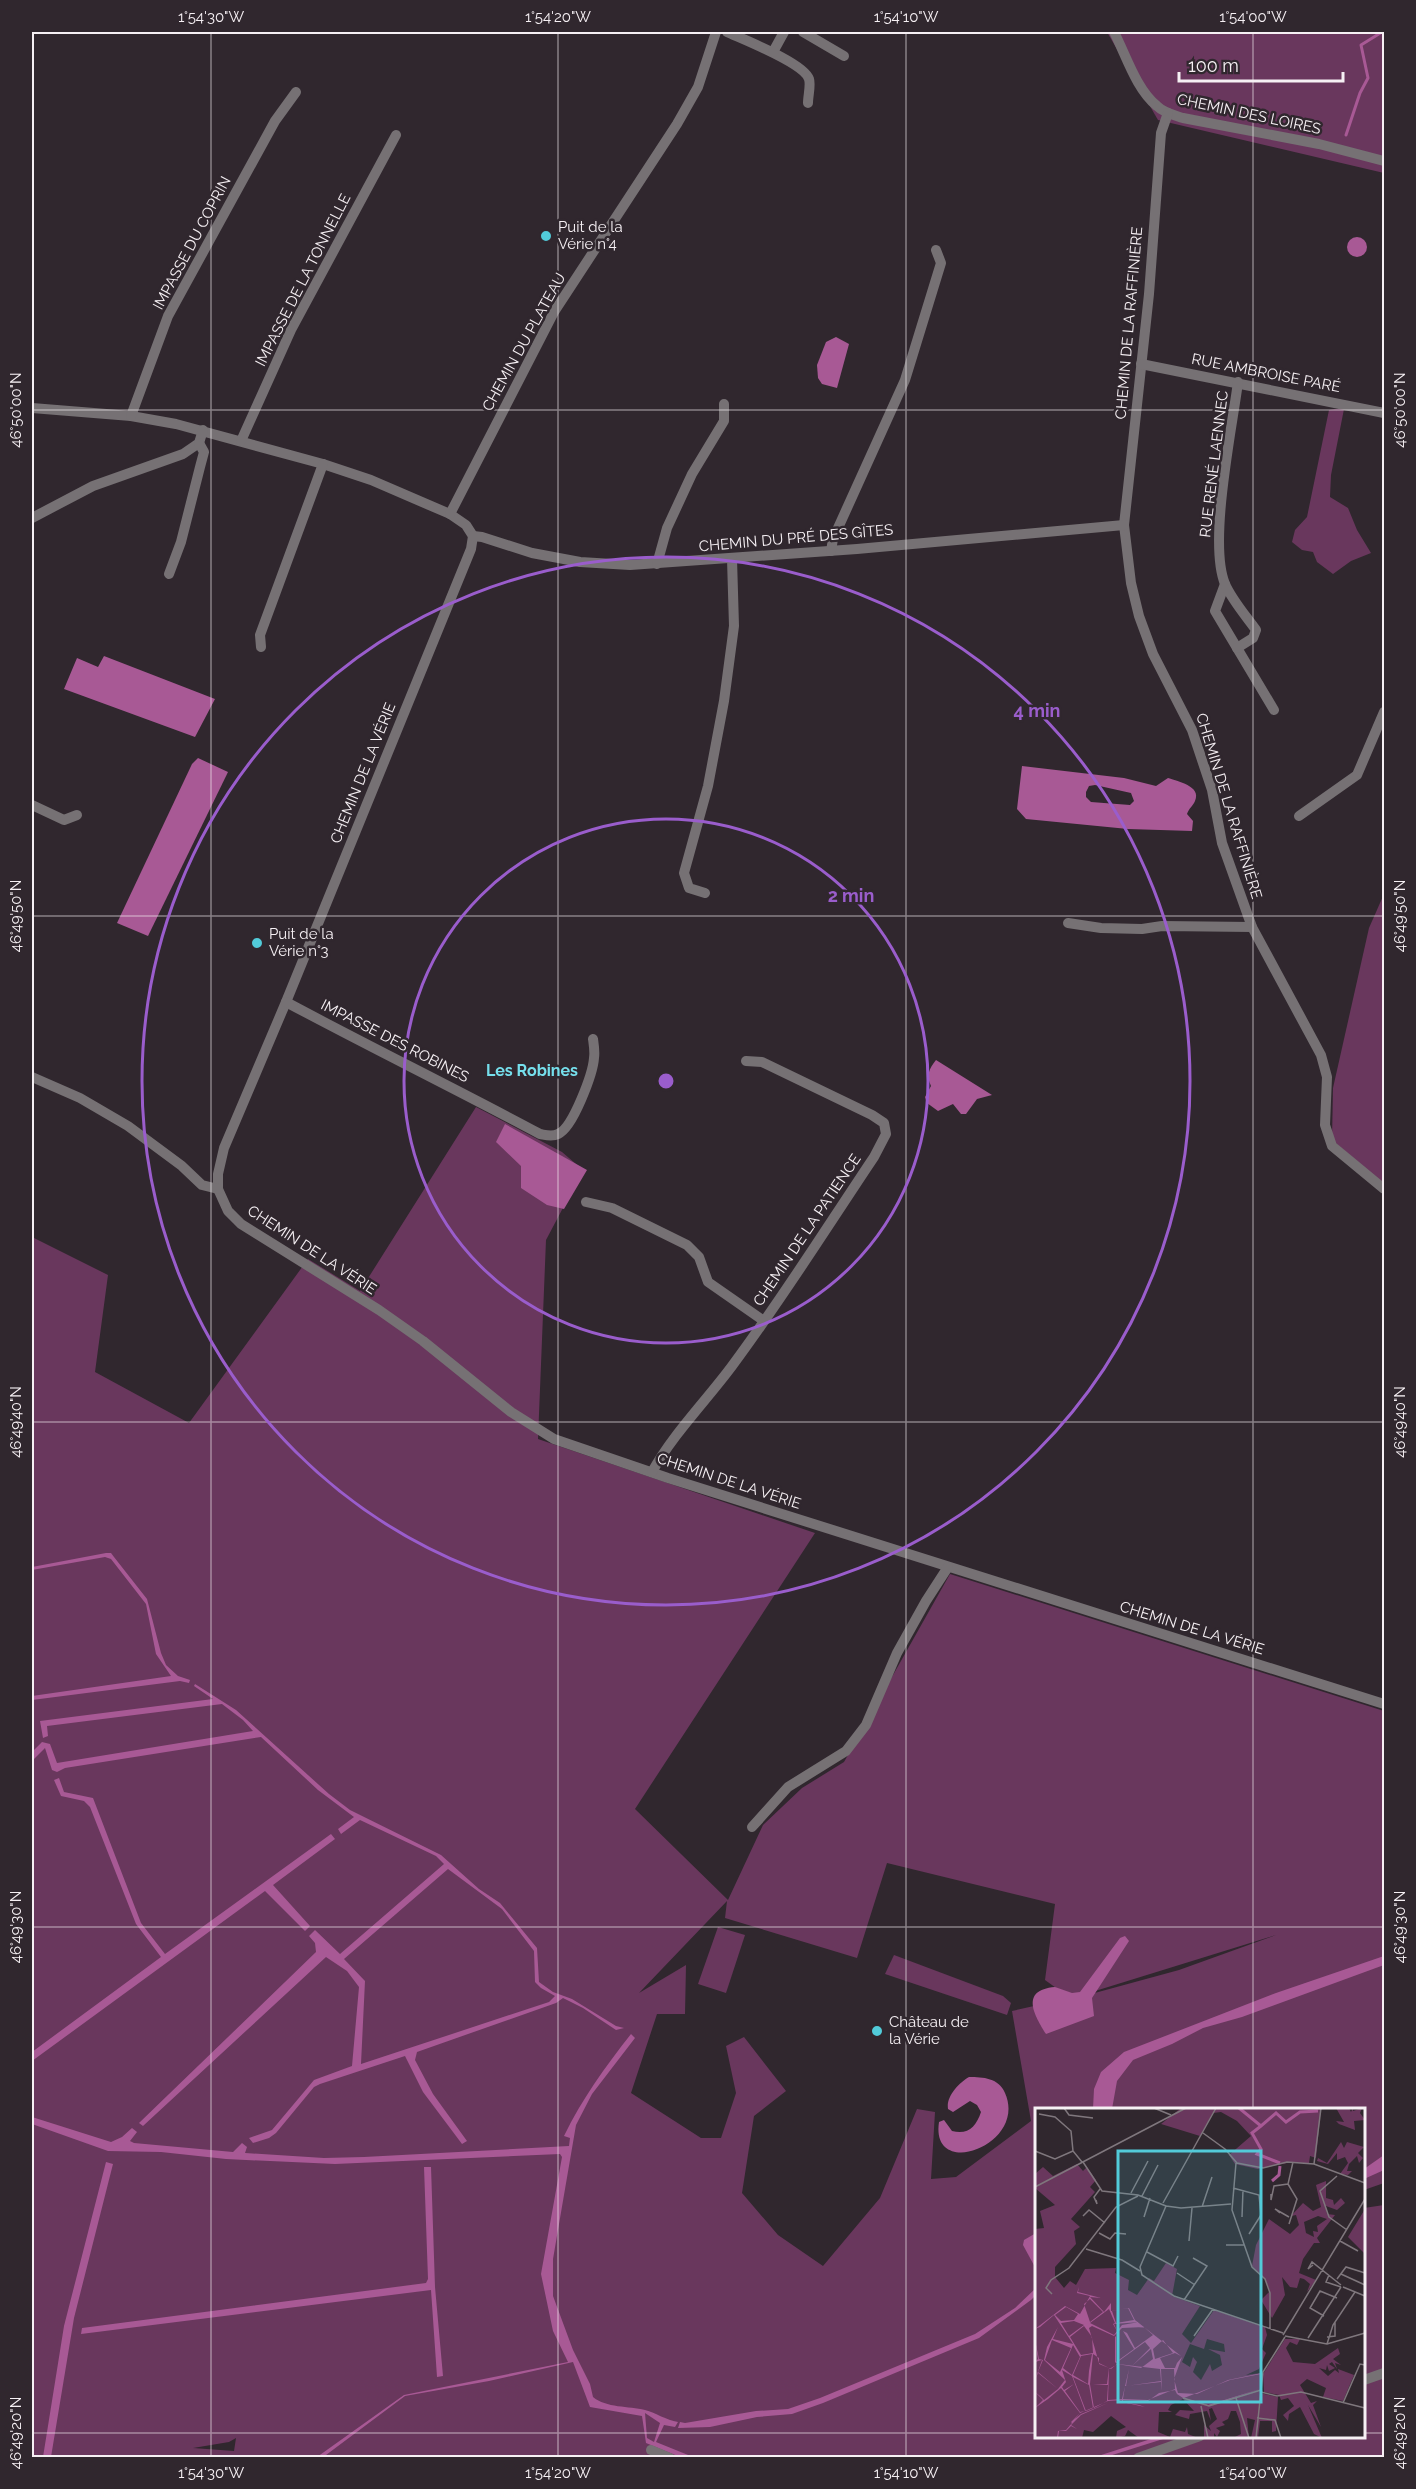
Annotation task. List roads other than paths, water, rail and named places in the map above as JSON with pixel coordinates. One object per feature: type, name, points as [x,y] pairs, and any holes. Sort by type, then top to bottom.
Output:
[{"type":"street","name":"CHEMIN DU PLATEAU","points":[[450,514],[554,312],[698,87],[716,32]]},
{"type":"street","points":[[727,32],[773,52],[804,71],[809,79],[808,103]]},
{"type":"street","points":[[773,52],[784,32]]},
{"type":"street","points":[[803,32],[844,56]]},
{"type":"street","name":"CHEMIN DES LOIRES","points":[[1114,32],[1142,88],[1156,106],[1168,113],[1183,118],[1319,144],[1384,161]]},
{"type":"street","name":"IMPASSE DU COPRIN","points":[[131,416],[168,316],[275,121],[296,92]]},
{"type":"street","name":"CHEMIN DE LA RAFFINIÈRE","points":[[1168,113],[1161,133],[1124,525],[1131,583],[1139,616],[1153,654],[1192,730],[1212,790],[1222,843],[1252,927],[1321,1055],[1327,1077],[1325,1125],[1332,1146],[1384,1189]]},
{"type":"street","name":"IMPASSE DE LA TONNELLE","points":[[241,441],[291,330],[396,135]]},
{"type":"street","points":[[831,551],[833,539],[905,381],[941,262],[936,250]]},
{"type":"street","name":"RUE AMBROISE PARÉ","points":[[1141,364],[1384,413]]},
{"type":"street","name":"RUE RENÉ LAENNEC","points":[[1237,648],[1253,638],[1256,630],[1225,584],[1219,554],[1219,524],[1238,382]]},
{"type":"street","points":[[657,564],[667,528],[688,483],[724,421],[724,404]]},
{"type":"street","points":[[32,408],[131,416],[203,430],[323,464],[371,480],[450,514],[466,525],[473,536]]},
{"type":"street","points":[[32,518],[93,486],[183,454],[199,442],[203,430]]},
{"type":"street","points":[[168,574],[181,542],[204,452],[199,442]]},
{"type":"street","points":[[261,647],[261,635],[323,464]]},
{"type":"street","name":"CHEMIN DU PRÉ DES GÎTES","points":[[473,536],[532,554],[619,565],[732,559],[1124,525]]},
{"type":"street","name":"CHEMIN DE LA VÉRIE","points":[[473,536],[471,549],[224,1148],[219,1167],[218,1189],[228,1211],[241,1224],[414,1335],[511,1412],[554,1438],[652,1472],[948,1567],[1384,1704]]},
{"type":"street","points":[[705,893],[689,888],[684,873],[708,786],[724,701],[734,626],[732,559]]},
{"type":"street","name":"RUE RENÉ LAENNEC","points":[[1225,584],[1215,611],[1274,710]]},
{"type":"street","points":[[1299,816],[1357,775],[1384,712]]},
{"type":"street","points":[[32,805],[64,820],[77,815]]},
{"type":"street","points":[[1068,923],[1101,928],[1142,929],[1162,926],[1252,927]]},
{"type":"street","name":"IMPASSE DES ROBINES","points":[[286,1002],[399,1063],[436,1078],[540,1134],[549,1136],[564,1130],[573,1118],[591,1073],[594,1059],[593,1039]]},
{"type":"street","name":"CHEMIN DE LA PATIENCE","points":[[652,1472],[662,1454],[705,1402],[764,1321],[874,1157],[886,1134],[884,1123],[873,1115],[762,1062],[746,1061]]},
{"type":"street","points":[[32,1077],[80,1098],[118,1120],[165,1153],[202,1185],[218,1189]]},
{"type":"street","points":[[586,1202],[612,1208],[687,1245],[699,1257],[708,1282],[764,1321]]},
{"type":"street","points":[[752,1827],[788,1787],[846,1751],[866,1725],[903,1642],[948,1567]]},
{"type":"street","points":[[1365,2380],[1384,2373]]},
{"type":"street","points":[[1138,2457],[1171,2452],[1196,2438]]},
{"type":"street","points":[[651,2450],[670,2457]]},
{"type":"waterway","points":[[1346,135],[1360,93],[1368,78],[1361,45],[1382,32]]},
{"type":"place","name":"Puit de la Vérie n°4","points":[[546,236]]},
{"type":"place","name":"Puit de la Vérie n°3","points":[[257,943]]},
{"type":"place","name":"Château de la Vérie","points":[[877,2031]]},
{"type":"district","name":"Les Robines","points":[[532,1070]]}]
